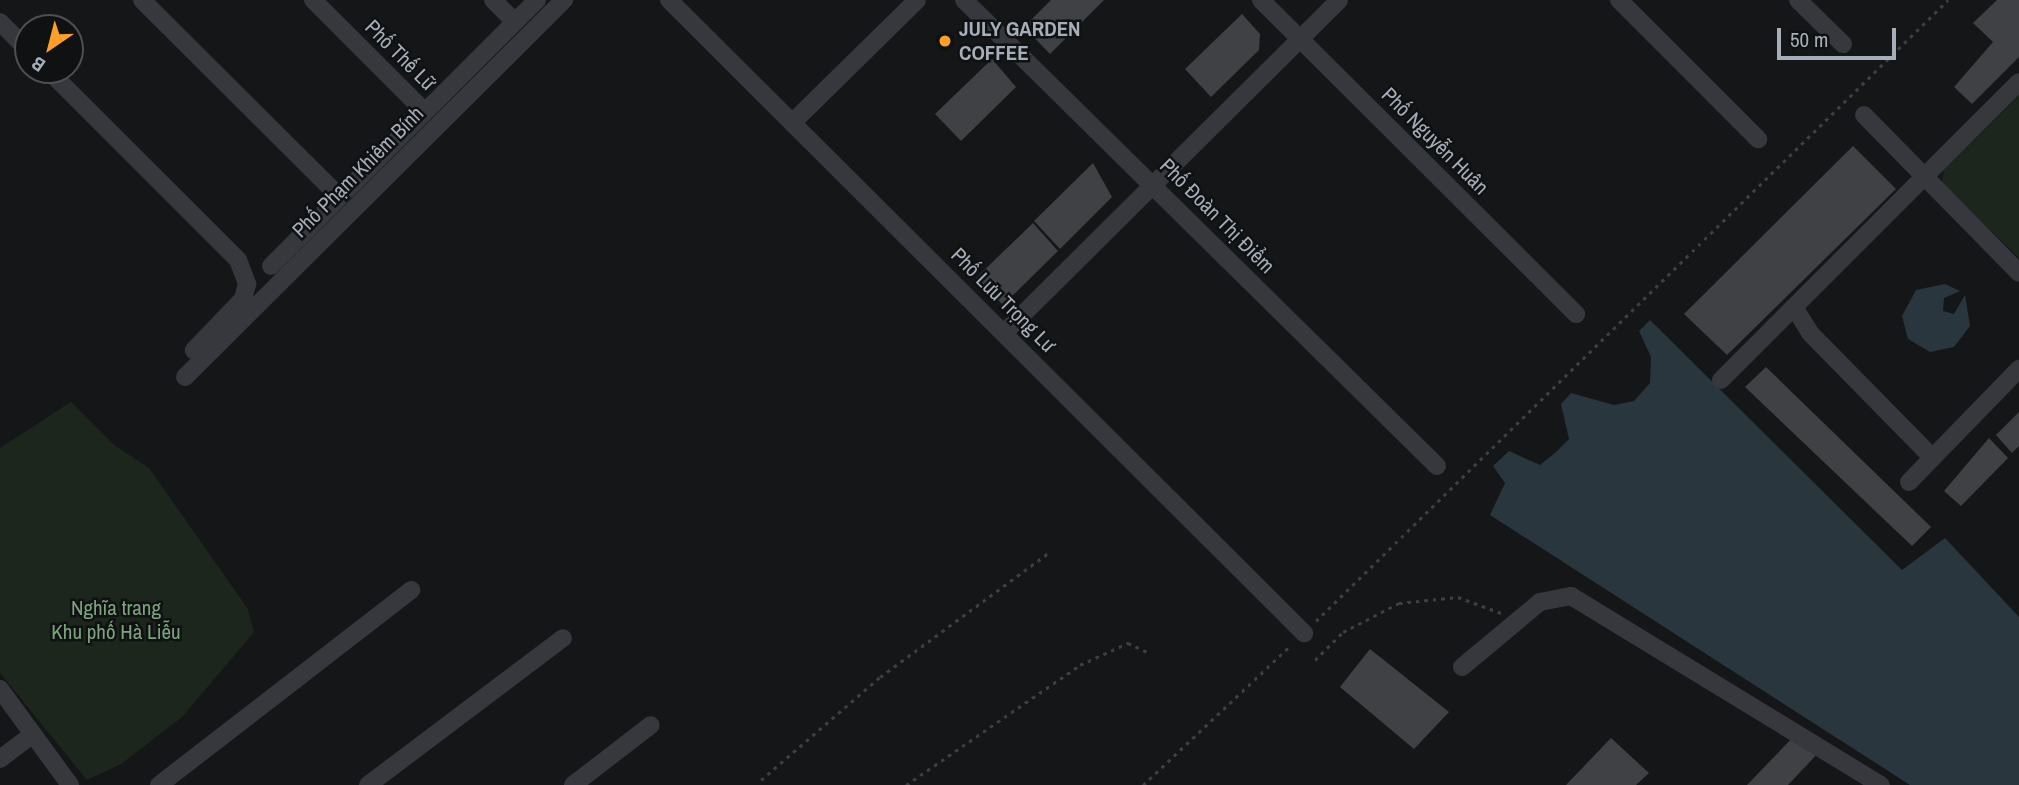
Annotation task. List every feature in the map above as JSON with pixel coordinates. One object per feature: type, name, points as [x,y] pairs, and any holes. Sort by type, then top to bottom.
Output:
[{"type":"street","points":[[142,0],[340,197]]},
{"type":"street","name":"Phố Thế Lữ","points":[[313,0],[425,112]]},
{"type":"street","points":[[493,0],[515,22]]},
{"type":"street","name":"Phố Phạm Khiêm Bính","points":[[271,266],[537,0]]},
{"type":"street","name":"Phố Phạm Khiêm Bính","points":[[185,377],[564,0]]},
{"type":"street","name":"Phố Lưu Trọng Lư","points":[[669,0],[1304,633]]},
{"type":"street","points":[[792,124],[917,0]]},
{"type":"street","name":"Phố Đoàn Thị Điểm","points":[[964,0],[1437,466]]},
{"type":"street","name":"Phố Nguyễn Huân","points":[[1261,0],[1576,314]]},
{"type":"street","points":[[1004,333],[1339,0]]},
{"type":"street","points":[[1619,0],[1758,139]]},
{"type":"street","points":[[1798,0],[1843,44]]},
{"type":"street","points":[[0,22],[14,36]]},
{"type":"street","points":[[1721,380],[2019,82]]},
{"type":"street","points":[[62,84],[238,260],[247,284],[243,299],[194,350]]},
{"type":"street","points":[[1864,116],[2019,273]]},
{"type":"street","points":[[1794,307],[1810,333],[1933,458]]},
{"type":"street","points":[[1909,482],[2019,369]]},
{"type":"street","points":[[159,785],[411,590]]},
{"type":"street","points":[[1462,667],[1516,622],[1556,596],[1585,600],[1881,785]]},
{"type":"street","points":[[368,785],[563,638]]},
{"type":"street","points":[[0,689],[69,785]]},
{"type":"street","points":[[573,785],[651,725]]},
{"type":"street","points":[[0,759],[32,735]]},
{"type":"path","points":[[1143,785],[1304,633],[1948,0]]},
{"type":"path","points":[[761,780],[880,677],[1048,553]]},
{"type":"path","points":[[1315,660],[1343,632],[1399,603],[1458,597],[1516,622]]},
{"type":"path","points":[[906,785],[1080,665],[1128,643],[1147,652]]},
{"type":"green space","points":[[2019,96],[2019,258],[1942,183],[1944,170]]},
{"type":"green space","name":"Nghĩa trang Khu phố Hà Liễu","points":[[71,402],[114,445],[149,468],[248,609],[254,632],[182,717],[121,764],[87,780],[0,673],[0,448]]},
{"type":"shaded area","points":[[1945,284],[1960,291],[1944,298],[1943,311],[1954,314],[1965,295],[1970,326],[1954,347],[1930,352],[1908,339],[1902,316],[1916,290]]},
{"type":"shaded area","points":[[1650,320],[1902,570],[1945,538],[2019,617],[2019,785],[1910,785],[1490,515],[1505,483],[1493,466],[1509,451],[1540,465],[1556,452],[1569,439],[1561,404],[1571,393],[1614,405],[1634,401],[1650,383],[1651,357],[1639,331]]},
{"type":"building","points":[[1051,0],[1104,0],[1050,54],[1024,27]]},
{"type":"building","points":[[1997,0],[2019,0],[2019,57],[1972,104],[1954,87],[1993,42],[1973,23]]},
{"type":"building","points":[[1242,14],[1260,34],[1259,50],[1211,97],[1185,69]]},
{"type":"building","points":[[992,59],[1016,87],[961,141],[935,114]]},
{"type":"building","points":[[1853,146],[1896,189],[1727,355],[1684,314]]},
{"type":"building","points":[[1093,163],[1112,197],[1060,249],[1034,221]]},
{"type":"building","points":[[1033,223],[1058,251],[1003,305],[976,278]]},
{"type":"building","points":[[1766,367],[1931,527],[1912,546],[1745,387]]},
{"type":"building","points":[[2019,412],[2019,446],[2012,453],[1996,435]]},
{"type":"building","points":[[1989,438],[2008,458],[1961,506],[1944,491]]},
{"type":"building","points":[[1370,649],[1449,712],[1414,749],[1340,687]]},
{"type":"building","points":[[1796,734],[1821,750],[1788,785],[1747,785]]},
{"type":"building","points":[[1611,738],[1649,773],[1636,785],[1566,785]]},
{"type":"place","name":"JULY GARDEN COFFEE","points":[[945,41]]}]
